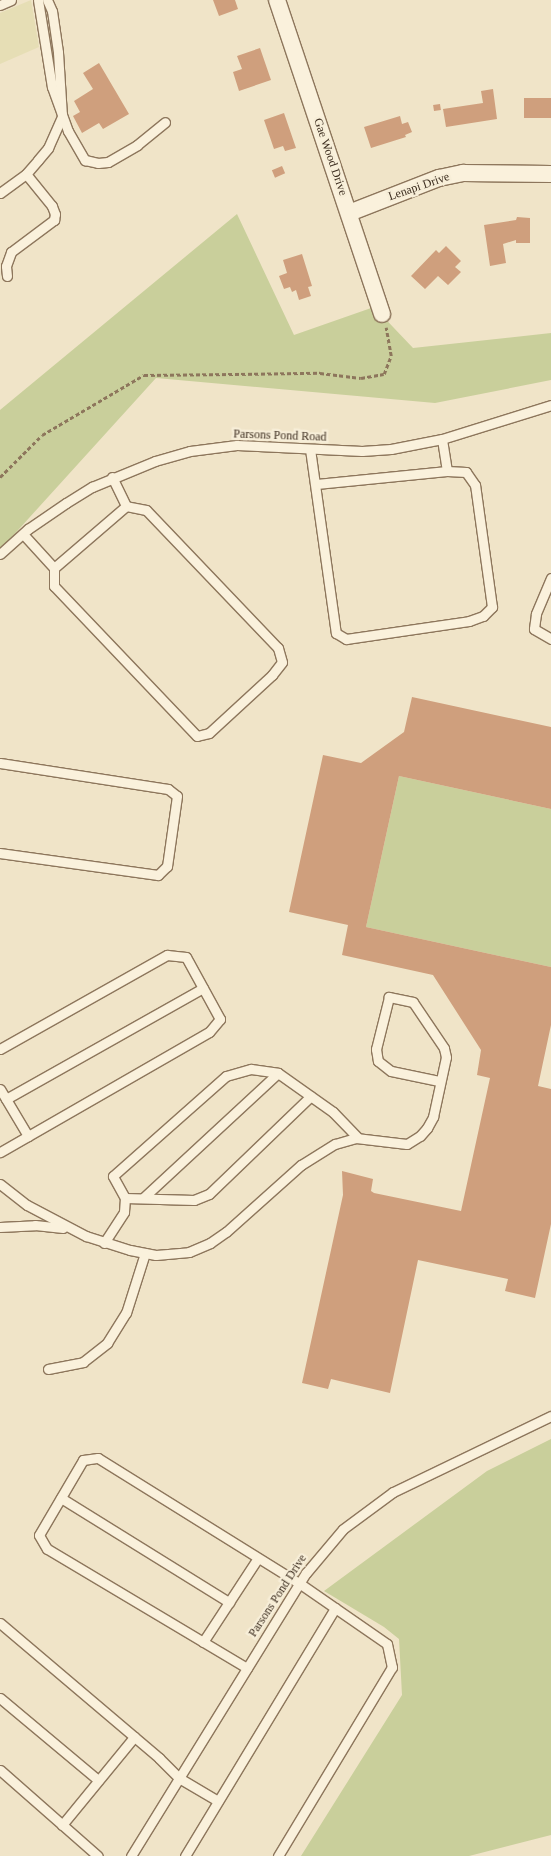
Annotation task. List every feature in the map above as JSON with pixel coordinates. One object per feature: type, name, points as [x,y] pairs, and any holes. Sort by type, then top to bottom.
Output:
[{"type":"street","name":"Gae Wood Drive","points":[[277,0],[382,314]]},
{"type":"street","name":"Lenapi Drive","points":[[349,213],[439,178],[462,173],[551,174]]},
{"type":"lane","points":[[0,5],[11,0]]},
{"type":"lane","points":[[38,0],[49,77],[62,116],[85,160],[98,164],[108,162],[136,146],[165,122]]},
{"type":"lane","points":[[0,193],[26,174],[48,148],[62,116],[58,52],[52,11],[47,0]]},
{"type":"lane","points":[[7,276],[6,266],[11,252],[48,227],[54,220],[55,214],[52,206],[26,174]]},
{"type":"lane","name":"Parsons Pond Road","points":[[0,554],[66,502],[112,477],[155,461],[238,445],[362,451],[391,449],[442,439],[551,405]]},
{"type":"lane","points":[[442,439],[447,471]]},
{"type":"lane","points":[[310,449],[336,633],[346,639],[469,621],[483,616],[492,607],[474,485],[466,472],[447,471],[316,484]]},
{"type":"lane","points":[[112,477],[126,506]]},
{"type":"lane","points":[[54,568],[126,506]]},
{"type":"lane","points":[[23,534],[54,568],[54,586],[197,736],[209,733],[272,675],[282,662],[278,648],[146,510],[126,506]]},
{"type":"lane","points":[[551,578],[536,614],[534,629],[551,639]]},
{"type":"lane","points":[[0,763],[168,789],[178,796],[167,866],[158,875],[0,853]]},
{"type":"lane","points":[[0,1049],[167,955],[186,957],[220,1019],[209,1032],[0,1152]]},
{"type":"lane","points":[[6,1099],[203,988]]},
{"type":"lane","points":[[0,1184],[27,1205],[71,1230],[104,1243],[145,1253],[172,1254],[189,1252],[210,1243],[226,1232],[301,1166],[335,1144],[358,1138],[407,1144],[420,1136],[427,1128],[433,1117],[439,1081],[446,1057],[444,1048],[413,1002],[389,997],[376,1049],[378,1061],[391,1071],[439,1081]]},
{"type":"lane","points":[[104,1243],[124,1212],[125,1198],[113,1176],[226,1076],[252,1069],[278,1073],[333,1112],[358,1138]]},
{"type":"lane","points":[[144,1198],[278,1073]]},
{"type":"lane","points":[[0,1089],[28,1136]]},
{"type":"lane","points":[[125,1198],[194,1200],[209,1194],[311,1096]]},
{"type":"lane","points":[[0,1227],[35,1225],[71,1230]]},
{"type":"lane","points":[[48,1370],[83,1362],[108,1344],[126,1313],[145,1253]]},
{"type":"lane","name":"Parsons Pond Drive","points":[[130,1856],[300,1583],[323,1550],[343,1529],[393,1492],[551,1416]]},
{"type":"lane","points":[[247,1668],[47,1549],[39,1535],[83,1460],[98,1458],[300,1583],[388,1644],[392,1667],[278,1856]]},
{"type":"lane","points":[[61,1498],[230,1602]]},
{"type":"lane","points":[[203,1642],[258,1558]]},
{"type":"lane","points":[[185,1856],[335,1608]]},
{"type":"lane","points":[[0,1623],[134,1737],[179,1778],[218,1801]]},
{"type":"lane","points":[[0,1698],[98,1780]]},
{"type":"lane","points":[[62,1824],[134,1737]]},
{"type":"lane","points":[[0,1770],[98,1856]]},
{"type":"path","points":[[0,477],[42,435],[144,375],[320,373],[361,378],[384,374],[391,356],[382,314]]},
{"type":"shaded area","points":[[31,0],[39,47],[0,64],[0,13]]},
{"type":"green space","points":[[237,214],[294,335],[374,307],[413,348],[551,333],[551,380],[435,403],[156,378],[0,550],[0,410]]},
{"type":"green space","points":[[399,776],[551,809],[551,967],[366,927]]},
{"type":"green space","points":[[551,1439],[551,1835],[469,1856],[301,1856],[402,1695],[399,1639],[384,1627],[324,1591],[487,1471]]},
{"type":"building","points":[[213,0],[235,0],[238,9],[219,16]]},
{"type":"building","points":[[260,48],[271,80],[239,91],[233,72],[242,69],[237,56]]},
{"type":"building","points":[[99,63],[129,114],[103,129],[99,123],[82,133],[73,116],[80,112],[74,101],[93,89],[83,73]]},
{"type":"building","points":[[493,89],[497,119],[446,127],[443,109],[483,103],[481,91]]},
{"type":"building","points":[[524,98],[551,98],[551,118],[524,118]]},
{"type":"building","points":[[440,104],[441,110],[434,111],[433,105]]},
{"type":"building","points":[[284,113],[296,148],[285,151],[283,146],[274,149],[264,120]]},
{"type":"building","points":[[400,116],[402,124],[408,122],[412,132],[405,135],[406,137],[371,148],[364,127]]},
{"type":"building","points":[[282,166],[285,173],[275,178],[272,170]]},
{"type":"building","points":[[517,217],[530,218],[530,243],[516,243],[516,240],[503,244],[506,263],[490,266],[484,225],[516,220]]},
{"type":"building","points":[[446,246],[461,261],[455,267],[461,272],[448,285],[438,276],[425,289],[411,276],[436,250],[439,253]]},
{"type":"building","points":[[302,254],[312,286],[308,287],[311,296],[299,300],[296,290],[292,292],[290,287],[284,289],[279,276],[287,273],[283,260]]},
{"type":"building","points":[[412,697],[551,727],[551,809],[399,776],[366,927],[551,967],[551,1025],[538,1086],[551,1089],[551,1224],[535,1298],[505,1291],[508,1279],[418,1260],[390,1393],[331,1379],[328,1389],[302,1383],[343,1195],[342,1171],[373,1179],[371,1191],[374,1193],[461,1211],[490,1078],[477,1075],[481,1050],[433,975],[342,955],[348,925],[289,912],[323,755],[361,763],[404,732]]}]
